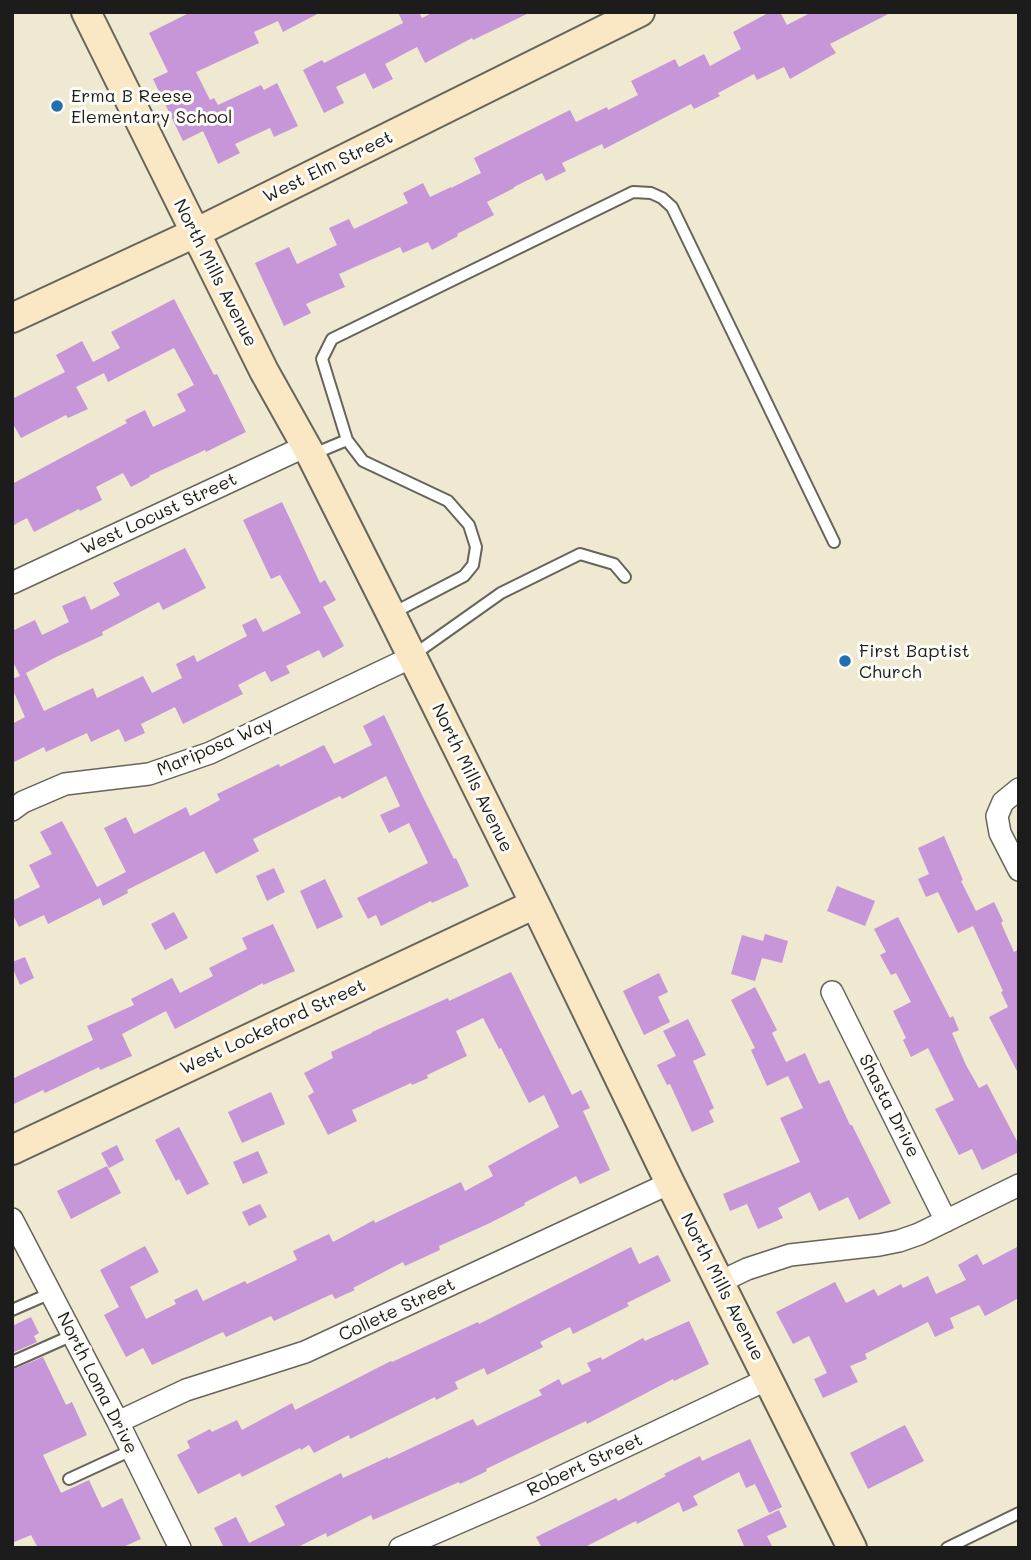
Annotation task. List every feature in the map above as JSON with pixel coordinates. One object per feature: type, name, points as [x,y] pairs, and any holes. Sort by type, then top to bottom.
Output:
[{"type":"street","name":"West Elm Street","points":[[12,318],[195,233],[640,12]]},
{"type":"street","name":"North Mills Avenue","points":[[89,13],[195,233],[391,614],[852,1548]]},
{"type":"street","name":"West Locust Street","points":[[12,583],[308,451]]},
{"type":"street","name":"Mariposa Way","points":[[12,810],[23,802],[65,784],[149,774],[210,753],[412,657]]},
{"type":"street","points":[[1015,792],[1003,802],[997,816],[1000,833],[1019,870]]},
{"type":"street","name":"West Lockeford Street","points":[[12,1150],[535,904]]},
{"type":"street","name":"Shasta Drive","points":[[832,992],[946,1221]]},
{"type":"street","name":"Collete Street","points":[[118,1422],[186,1390],[305,1352],[670,1183]]},
{"type":"street","points":[[720,1282],[747,1269],[790,1255],[880,1245],[919,1234],[1019,1185]]},
{"type":"street","name":"North Loma Drive","points":[[12,1219],[180,1548]]},
{"type":"street","name":"Robert Street","points":[[400,1548],[531,1491],[768,1379]]},
{"type":"lane","points":[[391,614],[464,576],[473,565],[476,547],[469,525],[448,501],[363,461],[347,440],[322,359],[332,339],[633,192],[652,193],[672,207],[834,542]]},
{"type":"lane","points":[[308,451],[347,440]]},
{"type":"lane","points":[[412,657],[501,593],[580,554],[614,564],[625,577]]},
{"type":"lane","points":[[12,1310],[51,1293]]},
{"type":"lane","points":[[12,1362],[73,1335]]},
{"type":"lane","points":[[69,1479],[132,1450]]},
{"type":"lane","points":[[947,1548],[1019,1513]]},
{"type":"building","points":[[191,12],[321,12],[283,32],[278,21],[254,32],[259,43],[196,72],[210,100],[214,98],[218,105],[261,85],[264,90],[277,83],[298,126],[274,137],[270,128],[235,144],[240,153],[218,164],[203,131],[183,141],[153,79],[168,72],[149,33]]},
{"type":"building","points":[[398,12],[419,12],[422,18],[434,12],[531,12],[473,40],[472,38],[425,63],[417,47],[385,64],[393,79],[373,89],[365,73],[336,87],[344,103],[324,113],[303,70],[322,60],[324,63],[403,23]]},
{"type":"building","points":[[770,12],[780,12],[787,25],[812,12],[892,12],[830,44],[836,53],[790,79],[784,67],[757,80],[754,74],[694,109],[691,104],[604,149],[602,144],[562,163],[566,171],[546,181],[542,173],[514,187],[487,202],[494,215],[432,250],[428,242],[403,253],[400,247],[339,274],[345,287],[306,304],[311,313],[284,326],[255,263],[289,247],[297,264],[337,245],[329,228],[349,219],[354,229],[408,203],[403,193],[423,183],[430,197],[451,188],[481,173],[474,158],[570,110],[576,122],[607,107],[608,110],[638,95],[631,81],[675,59],[679,67],[704,54],[710,66],[741,49],[733,32]]},
{"type":"building","points":[[174,299],[214,375],[217,374],[246,432],[149,476],[131,487],[123,473],[96,487],[102,500],[34,532],[27,518],[12,526],[12,484],[127,423],[125,420],[145,410],[153,427],[186,411],[177,394],[194,385],[174,348],[108,382],[104,373],[76,387],[88,409],[68,418],[66,415],[21,438],[12,422],[12,399],[65,372],[56,355],[82,341],[93,362],[120,348],[111,332]]},
{"type":"building","points":[[282,502],[320,583],[325,580],[336,600],[323,607],[344,646],[323,658],[319,650],[286,666],[290,673],[271,682],[265,671],[238,685],[243,694],[183,724],[175,707],[141,724],[145,733],[125,742],[119,729],[91,742],[87,733],[46,752],[44,747],[12,763],[12,724],[25,717],[12,688],[12,679],[20,676],[12,660],[12,631],[35,620],[42,635],[69,622],[62,606],[85,596],[91,610],[120,595],[113,583],[185,548],[206,588],[163,610],[159,602],[102,632],[103,635],[26,673],[44,711],[93,688],[97,698],[143,676],[152,693],[182,678],[176,664],[194,655],[197,662],[247,636],[242,625],[256,618],[263,632],[301,613],[280,575],[271,579],[243,520]]},
{"type":"building","points":[[384,715],[469,886],[381,926],[376,915],[368,919],[357,898],[428,863],[409,823],[389,833],[380,815],[400,806],[386,776],[253,839],[259,851],[216,874],[204,851],[127,890],[128,893],[103,906],[100,898],[48,924],[44,915],[19,927],[12,913],[12,901],[40,887],[29,865],[52,854],[40,832],[62,821],[97,887],[126,872],[104,828],[126,817],[134,834],[186,807],[190,816],[220,800],[217,794],[324,745],[334,764],[372,745],[363,726]]},
{"type":"building","points":[[944,836],[976,911],[994,902],[1014,952],[1019,949],[1019,1075],[989,1017],[1008,1007],[973,926],[958,933],[938,892],[926,897],[918,879],[929,874],[918,848]]},
{"type":"building","points":[[274,868],[285,892],[267,901],[256,876]]},
{"type":"building","points":[[325,879],[343,917],[317,929],[300,891]]},
{"type":"building","points":[[837,886],[875,901],[865,926],[827,911]]},
{"type":"building","points":[[174,912],[188,938],[165,950],[151,924]]},
{"type":"building","points":[[898,917],[950,1018],[953,1016],[959,1030],[952,1033],[966,1065],[979,1088],[987,1084],[1019,1145],[1019,1152],[982,1170],[972,1149],[959,1155],[935,1109],[954,1100],[928,1048],[911,1057],[903,1040],[906,1038],[893,1011],[911,1002],[896,973],[891,975],[880,955],[886,952],[874,929]]},
{"type":"building","points":[[273,924],[295,971],[263,983],[175,1029],[166,1011],[122,1034],[132,1056],[100,1070],[99,1067],[45,1093],[43,1090],[12,1105],[12,1079],[93,1040],[87,1026],[134,1005],[131,999],[172,978],[180,993],[213,976],[209,968],[247,949],[242,938]]},
{"type":"building","points":[[765,934],[788,941],[782,963],[762,958],[755,981],[731,974],[742,935],[763,941]]},
{"type":"building","points":[[25,957],[34,978],[20,985],[12,962]]},
{"type":"building","points":[[511,972],[572,1095],[581,1090],[590,1108],[583,1111],[610,1170],[580,1184],[576,1176],[490,1223],[439,1246],[440,1250],[405,1266],[403,1262],[335,1299],[332,1294],[274,1321],[271,1316],[226,1337],[223,1332],[152,1365],[143,1348],[126,1357],[104,1315],[119,1307],[100,1270],[145,1246],[159,1272],[130,1287],[146,1319],[176,1304],[174,1300],[197,1289],[203,1301],[245,1281],[247,1284],[297,1260],[293,1251],[329,1234],[333,1242],[374,1220],[375,1223],[461,1182],[465,1191],[493,1176],[488,1166],[559,1127],[544,1095],[529,1103],[483,1018],[456,1031],[467,1056],[427,1075],[428,1078],[352,1110],[357,1121],[328,1135],[308,1096],[314,1092],[304,1073],[333,1058],[331,1052]]},
{"type":"building","points":[[659,973],[668,992],[658,997],[670,1022],[644,1035],[623,991]]},
{"type":"building","points":[[755,987],[777,1030],[772,1033],[786,1062],[805,1053],[819,1084],[829,1080],[891,1203],[859,1220],[848,1197],[819,1211],[810,1192],[778,1208],[783,1218],[758,1229],[747,1204],[730,1211],[723,1194],[800,1162],[780,1118],[803,1108],[788,1076],[767,1086],[751,1050],[755,1048],[731,1000]]},
{"type":"building","points":[[688,1019],[706,1055],[693,1061],[714,1108],[709,1111],[714,1122],[692,1132],[670,1084],[667,1085],[657,1065],[676,1056],[663,1031]]},
{"type":"building","points":[[271,1092],[285,1124],[242,1143],[228,1112]]},
{"type":"building","points":[[179,1127],[209,1184],[187,1195],[179,1179],[176,1181],[155,1140]]},
{"type":"building","points":[[117,1145],[124,1160],[109,1168],[101,1153]]},
{"type":"building","points":[[258,1151],[268,1173],[243,1184],[233,1162]]},
{"type":"building","points":[[107,1166],[121,1193],[71,1219],[57,1191]]},
{"type":"building","points":[[260,1204],[267,1217],[249,1226],[242,1212]]},
{"type":"building","points":[[1019,1246],[1019,1298],[985,1316],[979,1305],[950,1318],[954,1328],[935,1337],[928,1322],[865,1354],[867,1359],[850,1366],[858,1382],[823,1398],[814,1379],[827,1373],[809,1336],[793,1344],[776,1312],[835,1282],[846,1303],[874,1289],[878,1296],[901,1284],[903,1288],[928,1276],[936,1294],[966,1280],[958,1265],[977,1254],[983,1265]]},
{"type":"building","points":[[631,1247],[639,1264],[658,1255],[671,1281],[573,1334],[570,1327],[540,1342],[543,1347],[487,1375],[484,1368],[455,1382],[458,1389],[436,1400],[435,1397],[350,1439],[349,1435],[314,1453],[309,1445],[301,1450],[300,1448],[242,1477],[240,1473],[198,1494],[177,1455],[190,1448],[187,1441],[210,1429],[212,1432],[237,1420],[242,1430],[292,1403],[295,1410],[391,1361],[478,1322],[479,1324]]},
{"type":"building","points":[[31,1317],[39,1333],[34,1336],[37,1342],[12,1353],[12,1326]]},
{"type":"building","points":[[689,1321],[709,1364],[674,1381],[673,1379],[587,1424],[586,1421],[486,1469],[487,1471],[460,1484],[459,1482],[373,1520],[371,1515],[327,1537],[326,1533],[296,1548],[224,1548],[214,1528],[236,1517],[249,1543],[285,1525],[275,1506],[341,1473],[343,1478],[473,1419],[477,1426],[542,1395],[539,1390],[559,1379],[562,1385],[591,1371],[587,1363],[601,1357],[602,1360],[643,1338],[645,1341]]},
{"type":"building","points":[[43,1357],[66,1405],[72,1402],[87,1435],[43,1455],[61,1493],[89,1480],[102,1508],[122,1498],[141,1539],[121,1548],[38,1548],[31,1535],[12,1543],[12,1370]]},
{"type":"building","points":[[905,1425],[924,1461],[868,1489],[850,1453]]},
{"type":"building","points":[[750,1439],[782,1507],[769,1513],[755,1484],[746,1488],[739,1472],[693,1496],[698,1505],[683,1512],[679,1502],[583,1548],[542,1548],[536,1537],[616,1498],[618,1501],[700,1456],[702,1461]]},
{"type":"building","points":[[779,1510],[787,1527],[767,1536],[773,1548],[745,1548],[737,1530]]},
{"type":"place","name":"Erma B Reese Elementary School","points":[[57,106]]},
{"type":"place","name":"First Baptist Church","points":[[845,661]]}]
